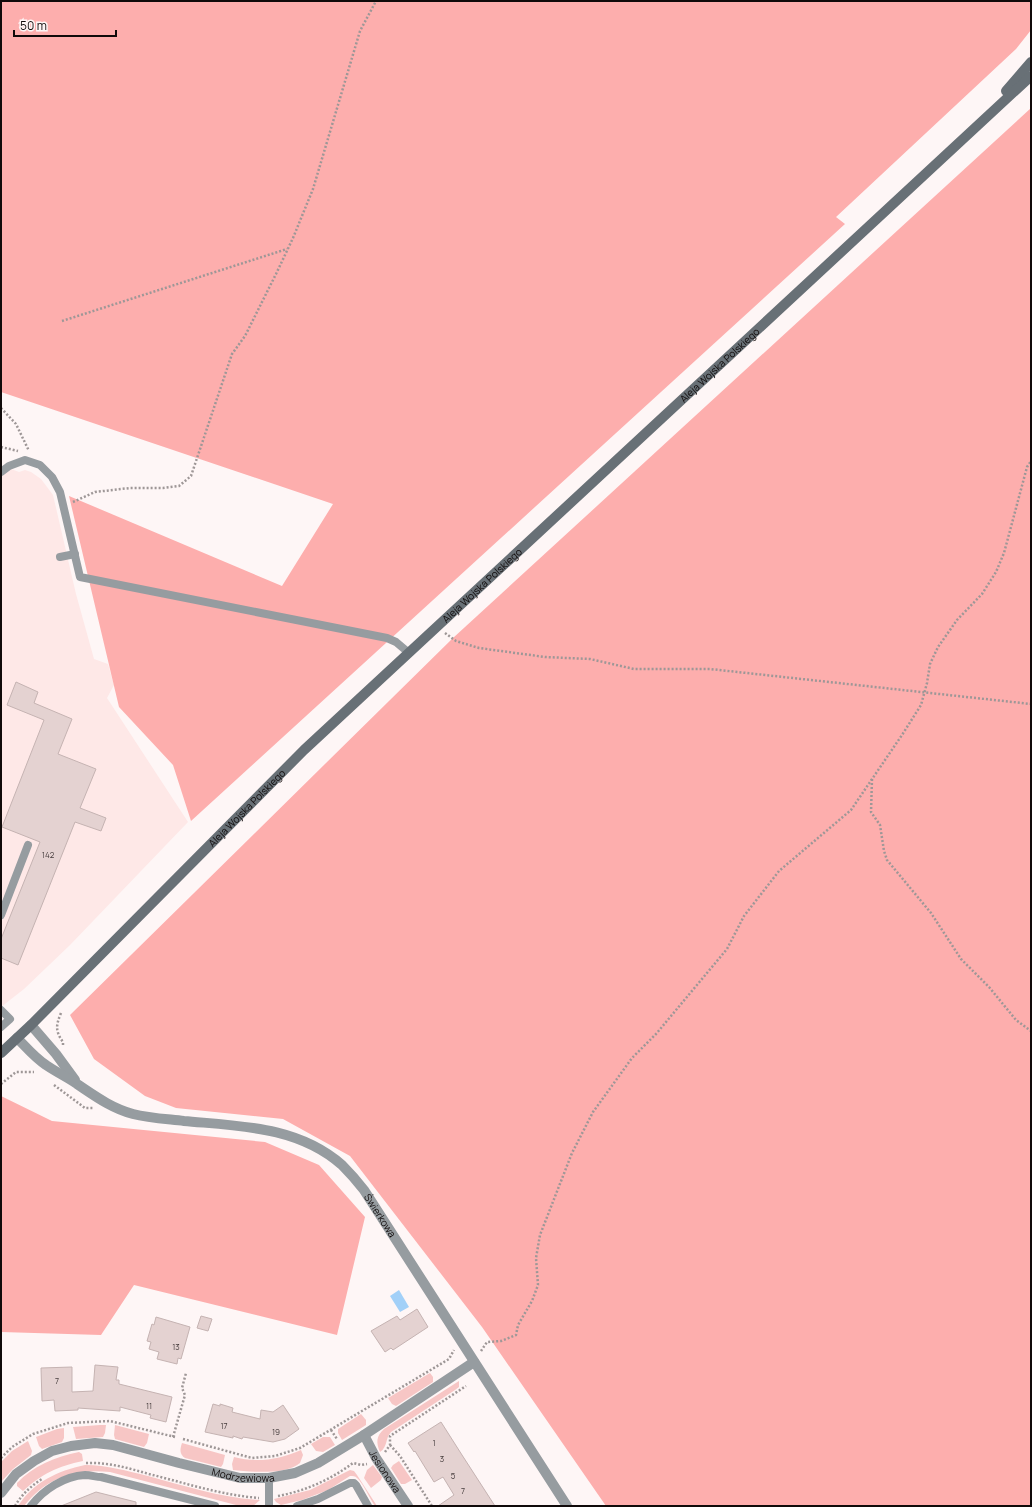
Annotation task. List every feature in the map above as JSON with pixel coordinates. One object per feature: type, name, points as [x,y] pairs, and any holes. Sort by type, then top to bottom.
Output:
[{"type":"main road","name":"Aleja Wojska Polskiego","points":[[974,128],[1031,62]]},
{"type":"main road","name":"Aleja Wojska Polskiego","points":[[1,1052],[31,1025],[304,750],[1031,76]]},
{"type":"street","points":[[31,1025],[56,1054],[77,1083]]},
{"type":"street","points":[[17,1038],[45,1064],[77,1083]]},
{"type":"street","name":"Świerkowa","points":[[77,1083],[92,1095],[111,1106],[132,1114],[154,1118],[255,1128],[281,1133],[314,1145],[342,1165],[364,1190],[567,1506]]},
{"type":"street","name":"Modrzewiowa","points":[[1,1493],[16,1474],[52,1450],[95,1443],[113,1445],[240,1478],[269,1478],[295,1473],[318,1463],[364,1435],[474,1362]]},
{"type":"street","name":"Jesionowa","points":[[364,1435],[376,1458],[408,1506]]},
{"type":"lane","points":[[1,472],[9,466],[25,460],[40,465],[52,477],[60,492],[64,506],[80,577],[380,636],[396,642],[409,653]]},
{"type":"lane","points":[[60,557],[75,554]]},
{"type":"lane","points":[[1,915],[28,845]]},
{"type":"lane","points":[[1,1010],[10,1019],[1,1027]]},
{"type":"lane","points":[[31,1506],[44,1492],[59,1482],[85,1475],[101,1477],[215,1506]]},
{"type":"lane","points":[[269,1478],[269,1502]]},
{"type":"lane","points":[[297,1506],[318,1499],[350,1483],[354,1483],[356,1485],[368,1506]]},
{"type":"path","points":[[64,506],[95,492],[130,488],[163,488],[179,486],[191,476],[232,354],[245,336],[288,249],[313,189],[360,31],[376,1]]},
{"type":"path","points":[[62,321],[288,249]]},
{"type":"path","points":[[1,408],[16,424],[31,457]]},
{"type":"path","points":[[474,1362],[487,1342],[501,1340],[516,1334],[518,1326],[532,1301],[538,1285],[536,1258],[540,1235],[572,1153],[593,1112],[632,1058],[656,1034],[727,949],[744,916],[779,871],[850,810],[922,705],[930,664],[938,647],[957,620],[982,594],[996,572],[1004,553],[1027,467],[1031,461]]},
{"type":"path","points":[[440,625],[447,636],[456,641],[479,648],[545,657],[590,659],[634,669],[710,669],[1031,704]]},
{"type":"path","points":[[872,779],[871,812],[880,825],[887,860],[931,913],[961,958],[990,987],[1016,1020],[1031,1031]]},
{"type":"path","points":[[60,1049],[63,1046],[63,1042],[57,1034],[57,1022],[66,1000],[65,991]]},
{"type":"path","points":[[1,1084],[16,1072],[38,1072]]},
{"type":"path","points":[[183,1439],[243,1456],[264,1458],[284,1454],[300,1448],[449,1359],[454,1349],[453,1344]]},
{"type":"path","points":[[173,1437],[185,1395],[182,1388],[186,1373]]},
{"type":"path","points":[[382,1455],[390,1445],[390,1436],[466,1386]]},
{"type":"path","points":[[331,1430],[339,1443]]},
{"type":"path","points":[[390,1445],[400,1456],[432,1506]]},
{"type":"path","points":[[79,1464],[99,1462],[125,1467],[226,1494],[269,1502],[323,1482],[353,1463],[361,1465],[372,1461]]},
{"type":"path","points":[[15,1506],[20,1497],[32,1485],[46,1476]]},
{"type":"shaded area","points":[[1,1],[1031,1],[1031,30],[1016,49],[836,217],[845,224],[191,821],[173,765],[119,707],[69,496],[282,586],[333,504],[1,392]]},
{"type":"shaded area","points":[[1031,108],[1031,1506],[606,1506],[482,1327],[350,1156],[283,1119],[176,1108],[145,1096],[94,1059],[70,1015],[453,638]]},
{"type":"shaded area","points":[[1,465],[19,472],[25,470],[31,472],[41,479],[53,495],[76,594],[94,659],[108,664],[114,685],[107,698],[188,822],[70,945],[24,989],[1,1007]]},
{"type":"shaded area","points":[[1,1096],[52,1121],[265,1142],[319,1165],[365,1217],[337,1335],[134,1285],[101,1335],[1,1332]]},
{"type":"shaded area","points":[[430,1373],[433,1377],[433,1382],[396,1406],[392,1404],[388,1398]]},
{"type":"shaded area","points":[[459,1381],[459,1387],[455,1390],[391,1432],[383,1450],[380,1452],[378,1446],[379,1434],[384,1429]]},
{"type":"shaded area","points":[[361,1414],[366,1420],[366,1425],[342,1440],[338,1433],[338,1429]]},
{"type":"shaded area","points":[[106,1425],[103,1437],[76,1439],[73,1427]]},
{"type":"shaded area","points":[[115,1425],[149,1434],[147,1443],[144,1447],[115,1439]]},
{"type":"shaded area","points":[[64,1428],[64,1438],[62,1442],[42,1449],[39,1446],[36,1437]]},
{"type":"shaded area","points":[[323,1437],[330,1437],[335,1445],[323,1452],[316,1451],[311,1444]]},
{"type":"shaded area","points":[[28,1441],[32,1451],[31,1455],[13,1469],[1,1482],[1,1462],[12,1451]]},
{"type":"shaded area","points":[[182,1443],[225,1455],[223,1464],[221,1467],[185,1458],[180,1451]]},
{"type":"shaded area","points":[[301,1450],[303,1455],[300,1463],[294,1467],[268,1472],[233,1470],[232,1464],[234,1457],[251,1460],[268,1460]]},
{"type":"shaded area","points":[[79,1452],[82,1454],[83,1461],[66,1465],[44,1475],[23,1491],[17,1486],[17,1483],[23,1477],[37,1467],[61,1457]]},
{"type":"shaded area","points":[[399,1461],[412,1480],[405,1484],[401,1484],[391,1468]]},
{"type":"shaded area","points":[[85,1465],[117,1469],[232,1497],[260,1500],[253,1506],[236,1505],[110,1472],[97,1471],[84,1472],[62,1477],[42,1488],[24,1506],[18,1506],[31,1490],[47,1479],[56,1474]]},
{"type":"shaded area","points":[[373,1465],[382,1477],[381,1480],[371,1488],[364,1478],[367,1470]]},
{"type":"shaded area","points":[[350,1470],[354,1471],[357,1475],[377,1506],[375,1506],[359,1480],[352,1476],[328,1490],[302,1500],[281,1505],[274,1499],[310,1490]]},
{"type":"water","points":[[399,1290],[409,1307],[400,1312],[390,1296]]},
{"type":"building","points":[[16,682],[38,692],[34,703],[72,719],[58,754],[96,769],[80,808],[106,818],[101,831],[75,822],[18,965],[1,958],[1,939],[40,842],[2,827],[44,720],[7,705]]},
{"type":"building","points":[[417,1309],[428,1327],[393,1350],[391,1348],[385,1352],[371,1331],[397,1316],[400,1320]]},
{"type":"building","points":[[201,1316],[212,1319],[208,1331],[197,1328]]},
{"type":"building","points":[[156,1317],[190,1327],[181,1359],[178,1358],[177,1364],[157,1359],[159,1352],[149,1349],[151,1342],[147,1341],[152,1324],[154,1325]]},
{"type":"building","points":[[95,1365],[118,1367],[116,1380],[119,1380],[119,1384],[172,1397],[166,1422],[150,1418],[151,1415],[120,1407],[120,1411],[78,1408],[78,1410],[55,1411],[54,1400],[42,1401],[41,1368],[72,1367],[72,1392],[93,1391]]},
{"type":"building","points":[[213,1404],[220,1406],[220,1404],[233,1408],[232,1412],[260,1419],[261,1410],[273,1412],[283,1405],[299,1429],[285,1439],[273,1442],[243,1437],[242,1439],[233,1436],[233,1438],[205,1432]]},
{"type":"building","points":[[441,1422],[495,1506],[438,1506],[454,1495],[443,1477],[434,1482],[415,1451],[414,1452],[408,1443]]},
{"type":"building","points":[[96,1492],[136,1502],[136,1506],[61,1506]]}]
